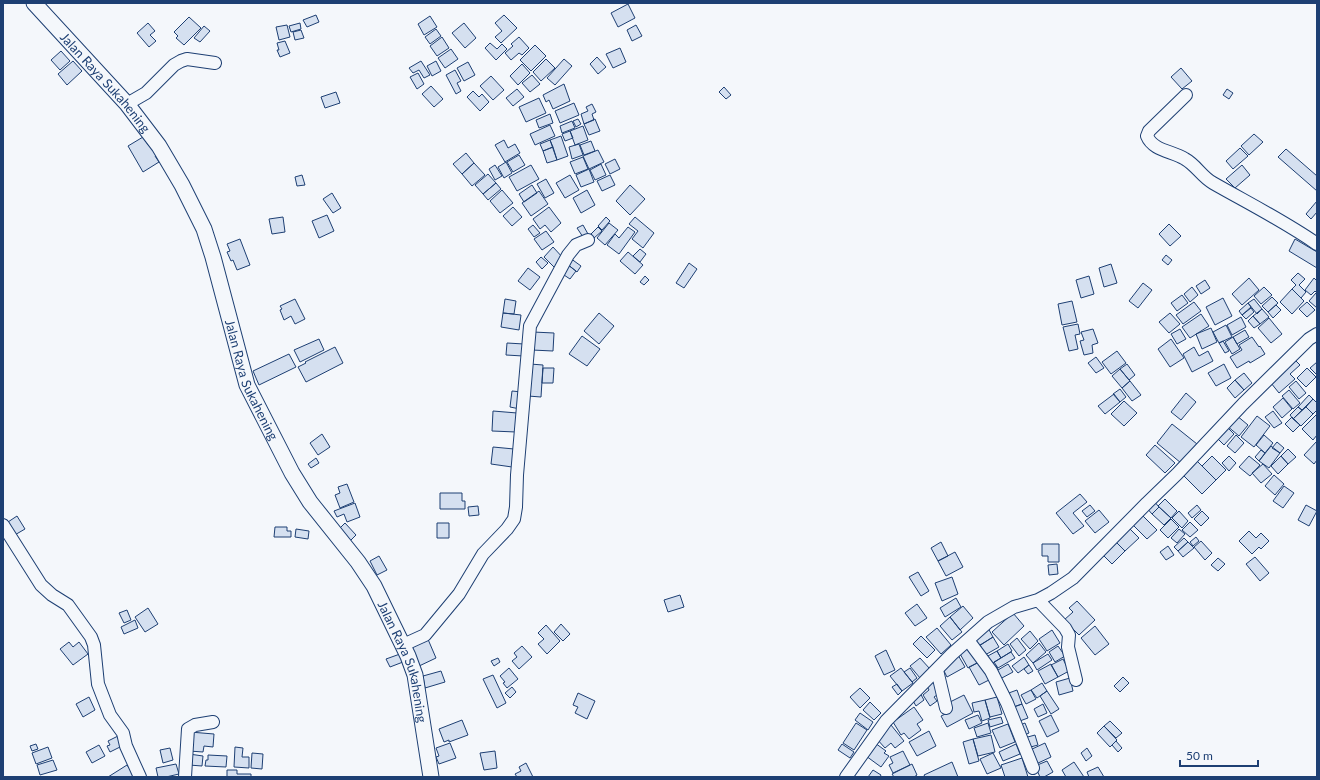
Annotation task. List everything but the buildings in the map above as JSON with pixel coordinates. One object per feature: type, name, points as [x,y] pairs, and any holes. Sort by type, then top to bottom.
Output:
[{"type":"main road","name":"Jalan Raya Sukahening","points":[[34,3],[127,104],[159,146],[182,185],[204,229],[213,256],[247,386],[292,473],[310,502],[358,562],[374,586],[403,645],[415,675],[431,777]]},
{"type":"street","points":[[127,104],[146,93],[174,65],[181,61],[187,59],[215,63]]},
{"type":"street","points":[[1186,95],[1149,131],[1147,136],[1148,140],[1157,148],[1186,159],[1212,183],[1295,228],[1317,244]]},
{"type":"street","points":[[403,645],[425,635],[459,594],[483,554],[507,529],[514,519],[530,326],[568,255],[576,245],[588,240]]},
{"type":"street","points":[[846,777],[886,721],[936,670],[988,622],[1014,607],[1038,600],[1051,594],[1072,578],[1177,474],[1242,404],[1309,339],[1317,334]]},
{"type":"street","points":[[3,525],[41,585],[52,595],[68,605],[91,637],[94,646],[98,684],[110,715],[123,733],[126,746],[140,777]]},
{"type":"street","points":[[1038,600],[1065,628],[1069,635],[1068,647],[1076,680]]},
{"type":"street","points":[[968,640],[991,671],[1007,703],[1033,768]]},
{"type":"street","points":[[936,670],[946,708]]},
{"type":"street","points":[[185,777],[188,729],[195,725],[213,722]]}]
